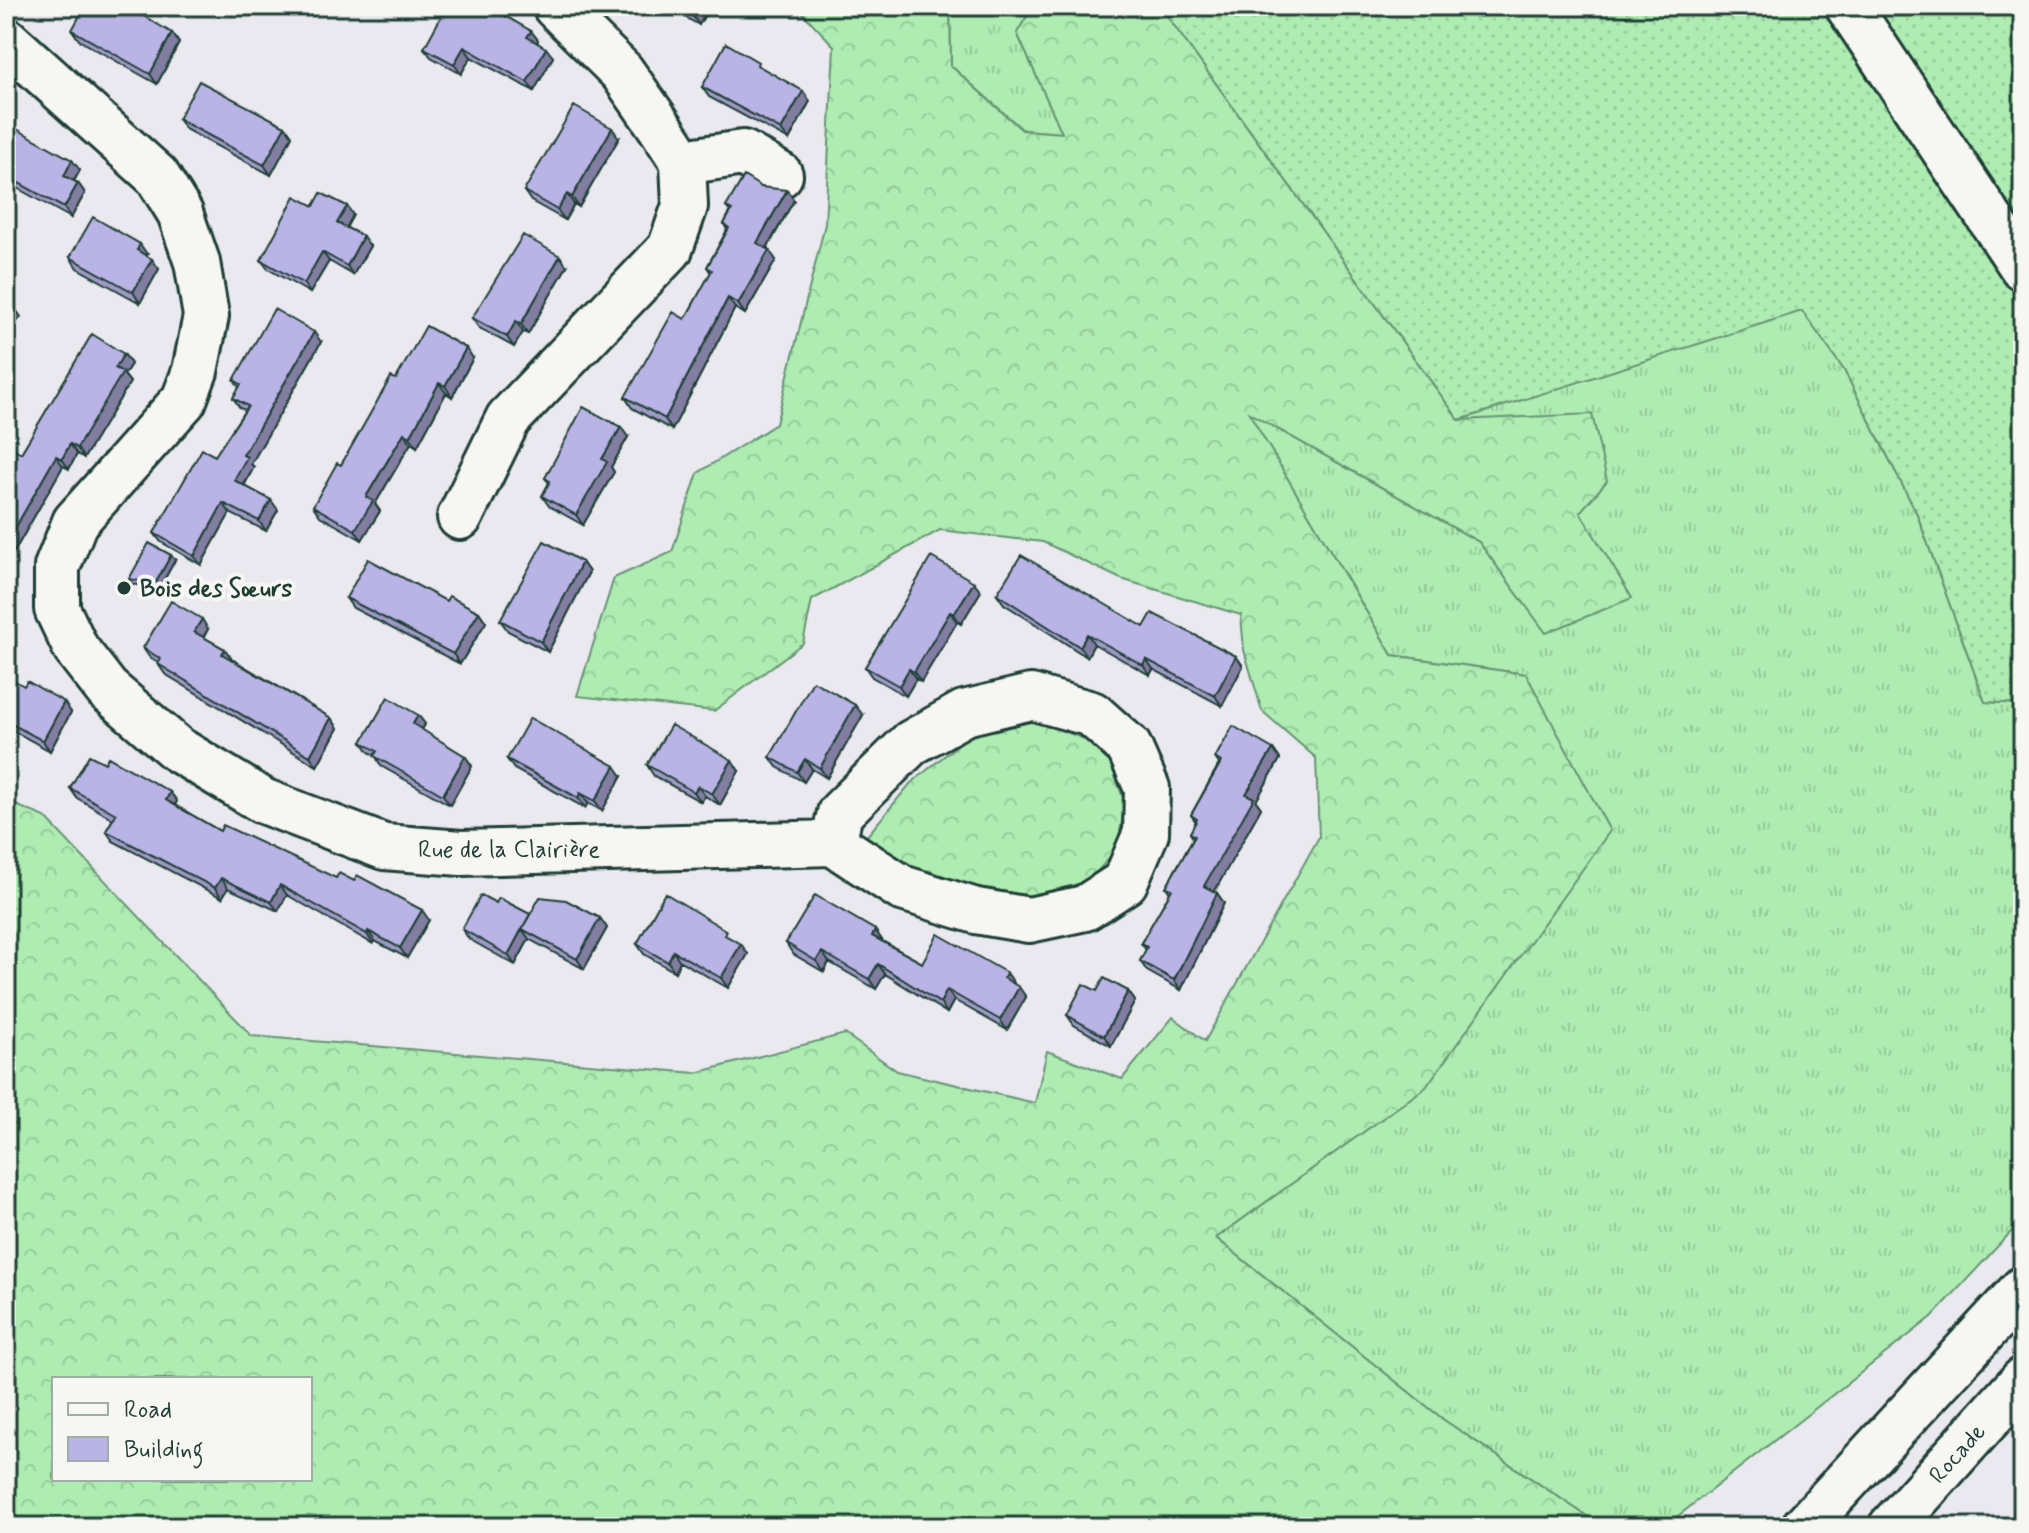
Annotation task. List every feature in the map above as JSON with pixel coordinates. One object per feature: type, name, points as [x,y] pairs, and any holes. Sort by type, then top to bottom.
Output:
[{"type":"main road","points":[[460,517],[508,419],[670,249],[685,206],[683,162],[622,72],[555,6]]},
{"type":"main road","points":[[1848,6],[2023,268]]},
{"type":"main road","name":"Rue de la Clairière","points":[[6,40],[157,176],[180,213],[197,262],[202,289],[206,316],[195,371],[184,400],[75,522],[57,567],[57,609],[76,649],[107,689],[177,749],[263,801],[384,847],[461,853],[833,843]]},
{"type":"main road","points":[[683,162],[743,153],[780,175]]},
{"type":"main road","points":[[1031,697],[1092,714],[1129,747],[1147,788],[1146,833],[1125,882],[1085,908],[1029,920],[976,911],[902,888],[833,843],[840,813],[911,743],[964,713],[1031,697]]},
{"type":"main road","points":[[1804,1527],[2023,1289]]},
{"type":"main road","name":"Rocade","points":[[1891,1527],[2023,1380]]},
{"type":"green space","points":[[796,6],[950,6],[951,66],[1022,130],[1062,133],[1017,33],[1033,6],[1160,6],[1459,420],[1592,414],[1607,481],[1580,512],[1632,598],[1546,633],[1479,542],[1249,413],[1392,655],[1526,674],[1610,831],[1426,1087],[1216,1238],[1444,1420],[1603,1527],[6,1527],[6,801],[45,817],[252,1036],[696,1073],[845,1034],[897,1071],[1035,1103],[1047,1051],[1122,1079],[1173,1017],[1205,1041],[1319,837],[1316,758],[1262,711],[1244,650],[1241,615],[1121,579],[1043,542],[940,530],[812,600],[803,643],[714,711],[577,696],[614,578],[672,552],[698,473],[776,424],[825,224],[834,46]]},
{"type":"green space","points":[[950,6],[1033,6],[1017,33],[1063,133],[1023,130],[951,66]]},
{"type":"green space","points":[[1160,6],[2023,6],[2023,704],[1985,702],[1917,514],[1844,370],[1802,311],[1459,420]]},
{"type":"green space","points":[[1802,310],[1844,370],[1917,514],[1985,702],[2023,704],[2023,1219],[1932,1317],[1664,1527],[1603,1527],[1444,1420],[1216,1238],[1416,1094],[1526,674],[1392,655],[1248,412],[1479,542],[1546,632],[1459,420]]},
{"type":"green space","points":[[1036,721],[1104,746],[1125,803],[1117,849],[1089,881],[1032,896],[922,878],[862,842],[910,784],[971,734]]},
{"type":"building","points":[[85,6],[127,6],[172,33],[150,74],[72,30]]},
{"type":"building","points":[[447,6],[488,6],[531,31],[527,37],[546,48],[527,82],[464,47],[454,64],[424,48]]},
{"type":"building","points":[[676,6],[697,6],[692,15]]},
{"type":"building","points":[[726,43],[803,91],[781,130],[702,87]]},
{"type":"building","points":[[199,81],[285,126],[264,165],[178,119]]},
{"type":"building","points":[[574,106],[612,128],[572,197],[567,194],[557,210],[524,191]]},
{"type":"building","points":[[6,123],[72,160],[64,176],[78,183],[64,208],[6,176]]},
{"type":"building","points":[[744,176],[761,187],[787,190],[757,243],[769,250],[738,304],[728,298],[665,419],[625,397],[673,312],[685,319],[712,270],[707,267],[729,228],[724,224],[732,210],[726,207]]},
{"type":"building","points":[[321,193],[347,206],[337,223],[363,236],[347,266],[322,252],[304,284],[261,260],[295,196],[314,206]]},
{"type":"building","points":[[93,217],[140,244],[137,250],[152,259],[133,292],[70,257]]},
{"type":"building","points":[[523,235],[560,256],[521,324],[516,321],[507,337],[472,318]]},
{"type":"building","points":[[6,299],[14,307],[6,316]]},
{"type":"building","points":[[274,309],[314,332],[243,455],[247,457],[234,480],[271,500],[259,521],[223,503],[194,556],[154,533],[202,449],[215,456],[248,406],[233,398],[241,384],[234,380]]},
{"type":"building","points":[[426,326],[466,348],[445,386],[439,383],[410,437],[404,433],[366,497],[373,501],[355,530],[313,506],[337,463],[341,465],[391,377],[396,379]]},
{"type":"building","points":[[92,334],[124,354],[115,368],[123,372],[77,448],[70,444],[62,459],[56,456],[6,544],[6,453],[10,446],[21,453]]},
{"type":"building","points":[[583,407],[621,427],[602,459],[607,462],[576,515],[542,496],[550,481],[545,478]]},
{"type":"building","points":[[544,541],[582,562],[541,642],[500,620]]},
{"type":"building","points":[[149,543],[171,555],[155,584],[129,579]]},
{"type":"building","points":[[1021,555],[1144,627],[1152,613],[1236,656],[1215,696],[1146,659],[1143,665],[1087,634],[1080,647],[997,594]]},
{"type":"building","points":[[931,557],[974,582],[954,614],[950,612],[914,672],[909,669],[899,686],[865,667]]},
{"type":"building","points":[[368,559],[446,601],[449,596],[479,612],[453,654],[346,598]]},
{"type":"building","points":[[171,601],[202,619],[194,632],[225,649],[222,654],[331,718],[310,756],[158,664],[161,659],[143,648]]},
{"type":"building","points":[[8,677],[24,686],[27,681],[64,702],[43,741],[6,721]]},
{"type":"building","points":[[813,681],[855,705],[820,768],[805,759],[797,772],[770,757]]},
{"type":"building","points":[[388,697],[418,715],[413,724],[465,756],[443,795],[374,756],[377,751],[362,742]]},
{"type":"building","points":[[530,718],[615,766],[595,801],[580,793],[578,798],[507,759]]},
{"type":"building","points":[[671,725],[732,760],[712,794],[698,786],[694,792],[647,765]]},
{"type":"building","points":[[1233,726],[1273,749],[1246,794],[1254,798],[1204,886],[1217,893],[1174,980],[1140,961],[1147,947],[1141,943],[1172,889],[1166,887],[1195,836],[1190,833],[1197,819],[1191,815],[1221,762],[1215,758]]},
{"type":"building","points":[[89,755],[105,763],[108,757],[170,792],[166,800],[220,831],[223,825],[336,878],[339,873],[354,881],[357,875],[422,910],[400,948],[368,931],[367,934],[280,885],[271,902],[221,878],[215,888],[106,831],[116,814],[70,788]]},
{"type":"building","points":[[665,893],[727,931],[725,935],[741,944],[721,978],[673,951],[668,962],[637,944]]},
{"type":"building","points":[[481,895],[496,903],[499,898],[530,914],[508,955],[462,929]]},
{"type":"building","points":[[815,895],[875,930],[872,936],[922,963],[938,934],[1007,973],[1004,978],[1019,987],[1000,1020],[947,990],[940,1003],[878,964],[869,979],[822,952],[816,961],[786,943]]},
{"type":"building","points":[[540,897],[566,900],[600,918],[577,959],[522,929]]},
{"type":"building","points":[[1104,978],[1128,991],[1104,1036],[1067,1015],[1083,984],[1097,991]]},
{"type":"place","name":"Bois des Sœurs","points":[[124,588]]}]
